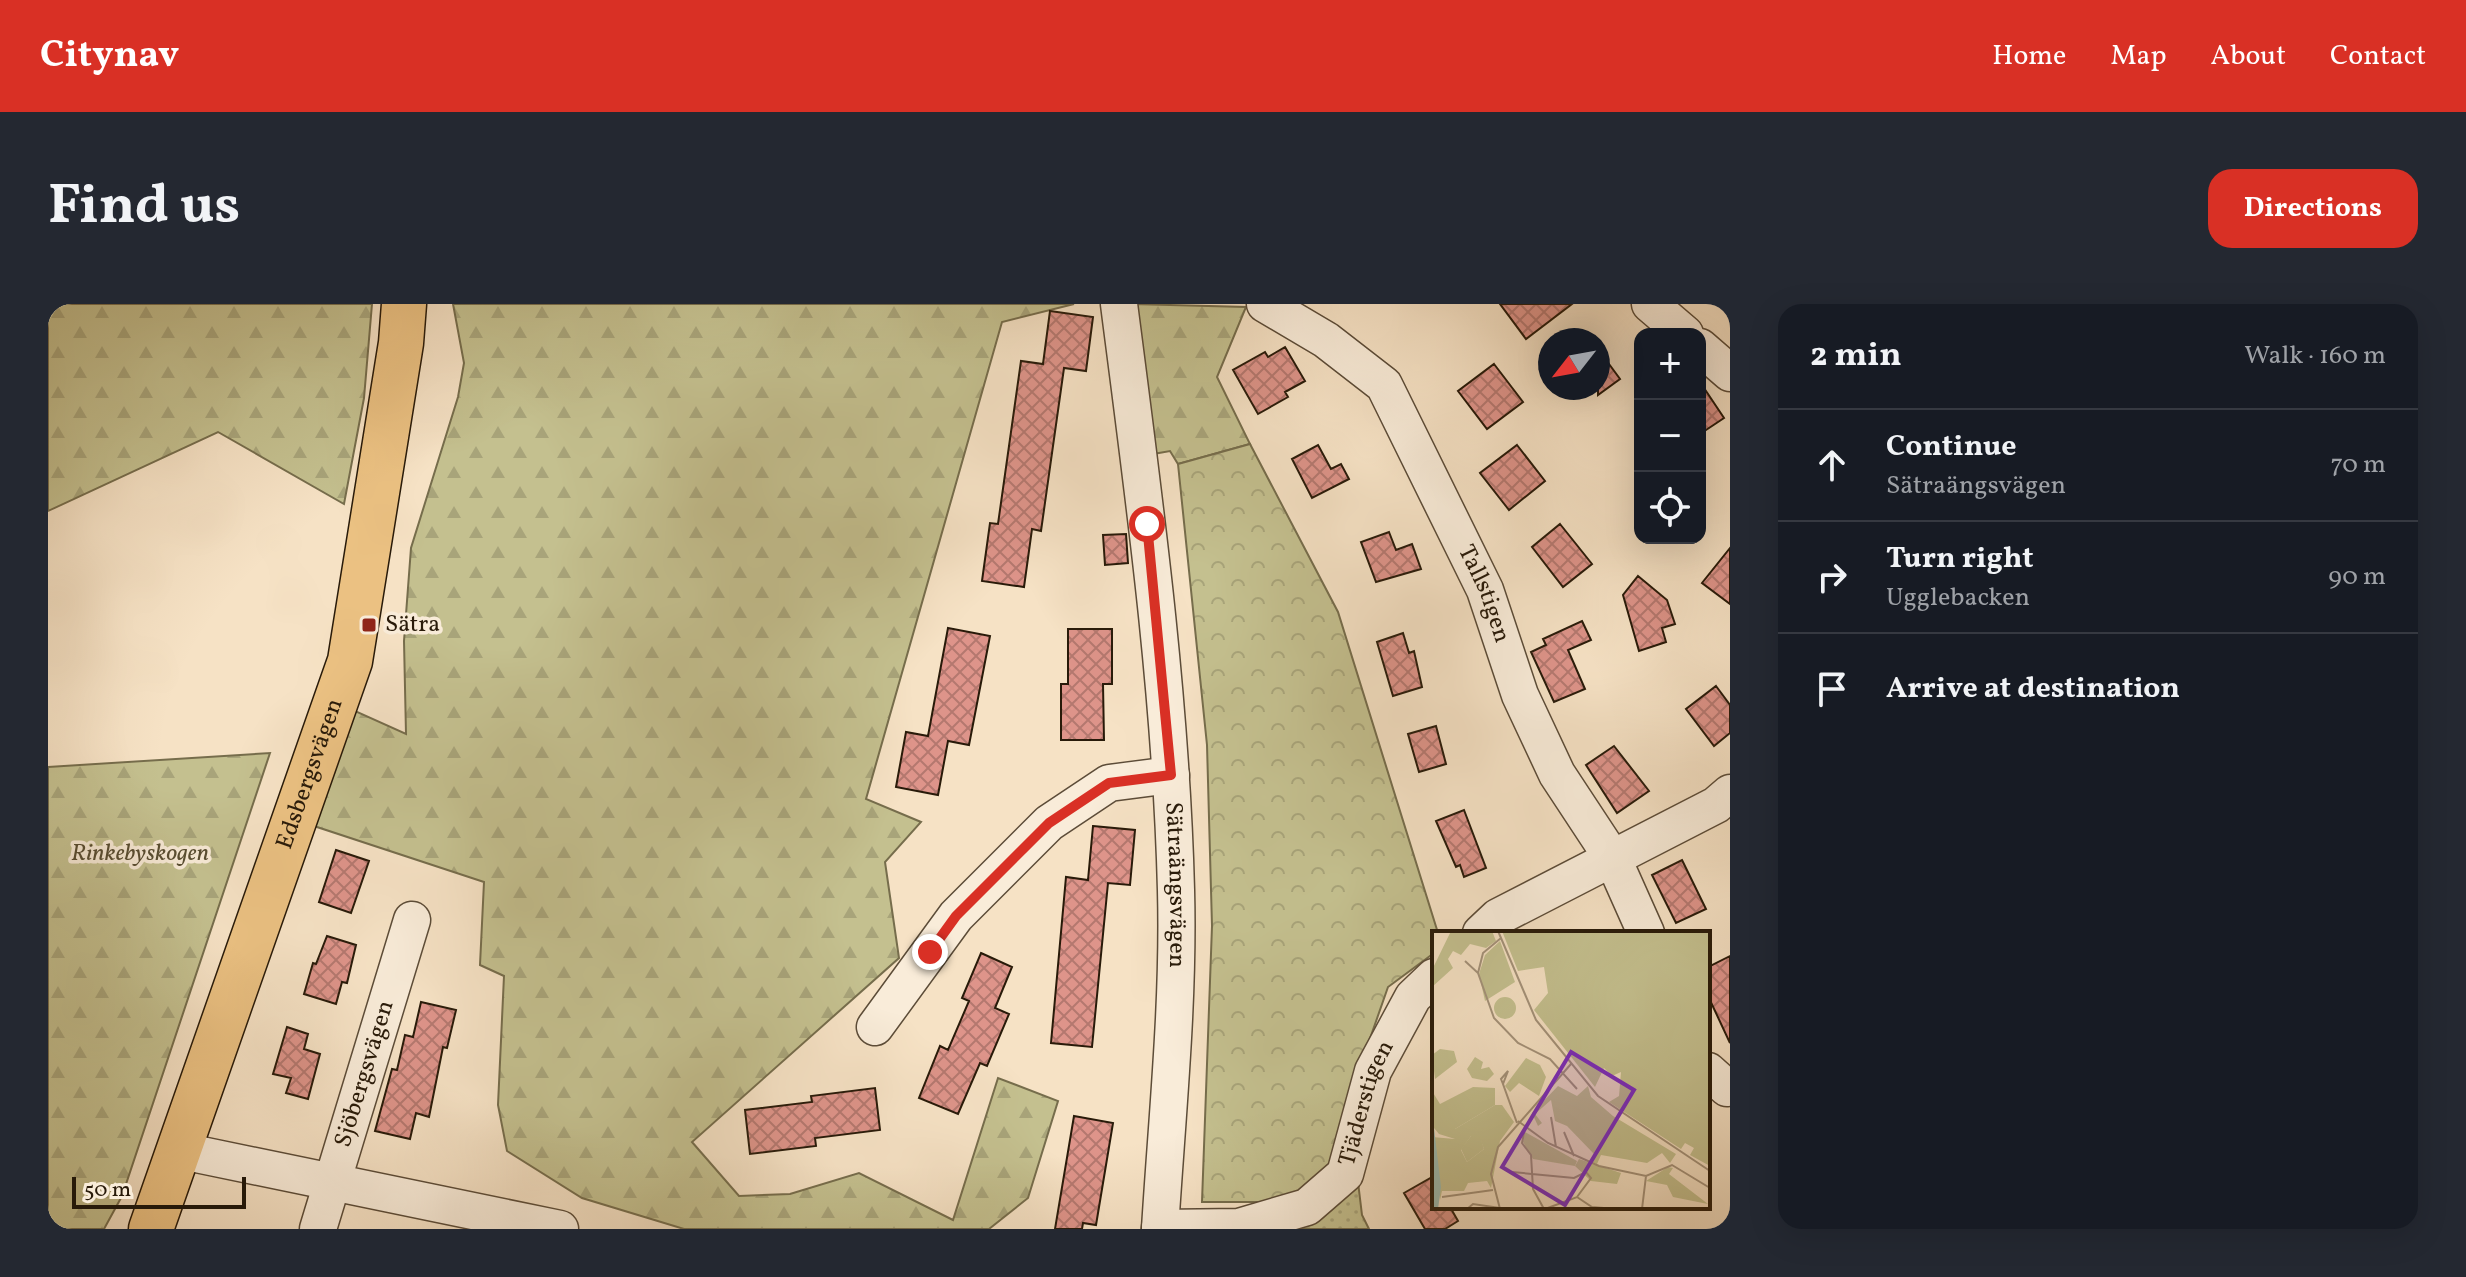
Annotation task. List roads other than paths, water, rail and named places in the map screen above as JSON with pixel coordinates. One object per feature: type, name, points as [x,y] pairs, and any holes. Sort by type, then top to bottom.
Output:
[{"type":"main road","name":"Edsbergsvägen","points":[[151,1229],[350,661],[401,343],[404,304]]},
{"type":"street","name":"Sätraängsvägen","points":[[1119,304],[1147,524],[1171,775],[1175,978],[1160,1228]]},
{"type":"street","name":"Tallstigen","points":[[1265,304],[1326,340],[1384,385],[1485,590],[1520,695],[1557,774],[1613,859],[1645,931]]},
{"type":"street","points":[[1650,304],[1678,328]]},
{"type":"street","points":[[1706,352],[1730,373]]},
{"type":"street","points":[[875,1027],[956,916],[1049,823],[1109,783],[1171,775]]},
{"type":"street","points":[[1483,931],[1498,917],[1716,805],[1730,793]]},
{"type":"street","name":"Sjöbergsvägen","points":[[318,1229],[412,920]]},
{"type":"street","name":"Tjäderstigen","points":[[1160,1228],[1240,1228],[1307,1207],[1345,1174],[1373,1071],[1413,997],[1432,979]]},
{"type":"street","points":[[177,1150],[560,1229]]},
{"type":"place","name":"Sätra","points":[[369,625]]},
{"type":"park label","name":"Rinkebyskogen","points":[[140,854]]}]
